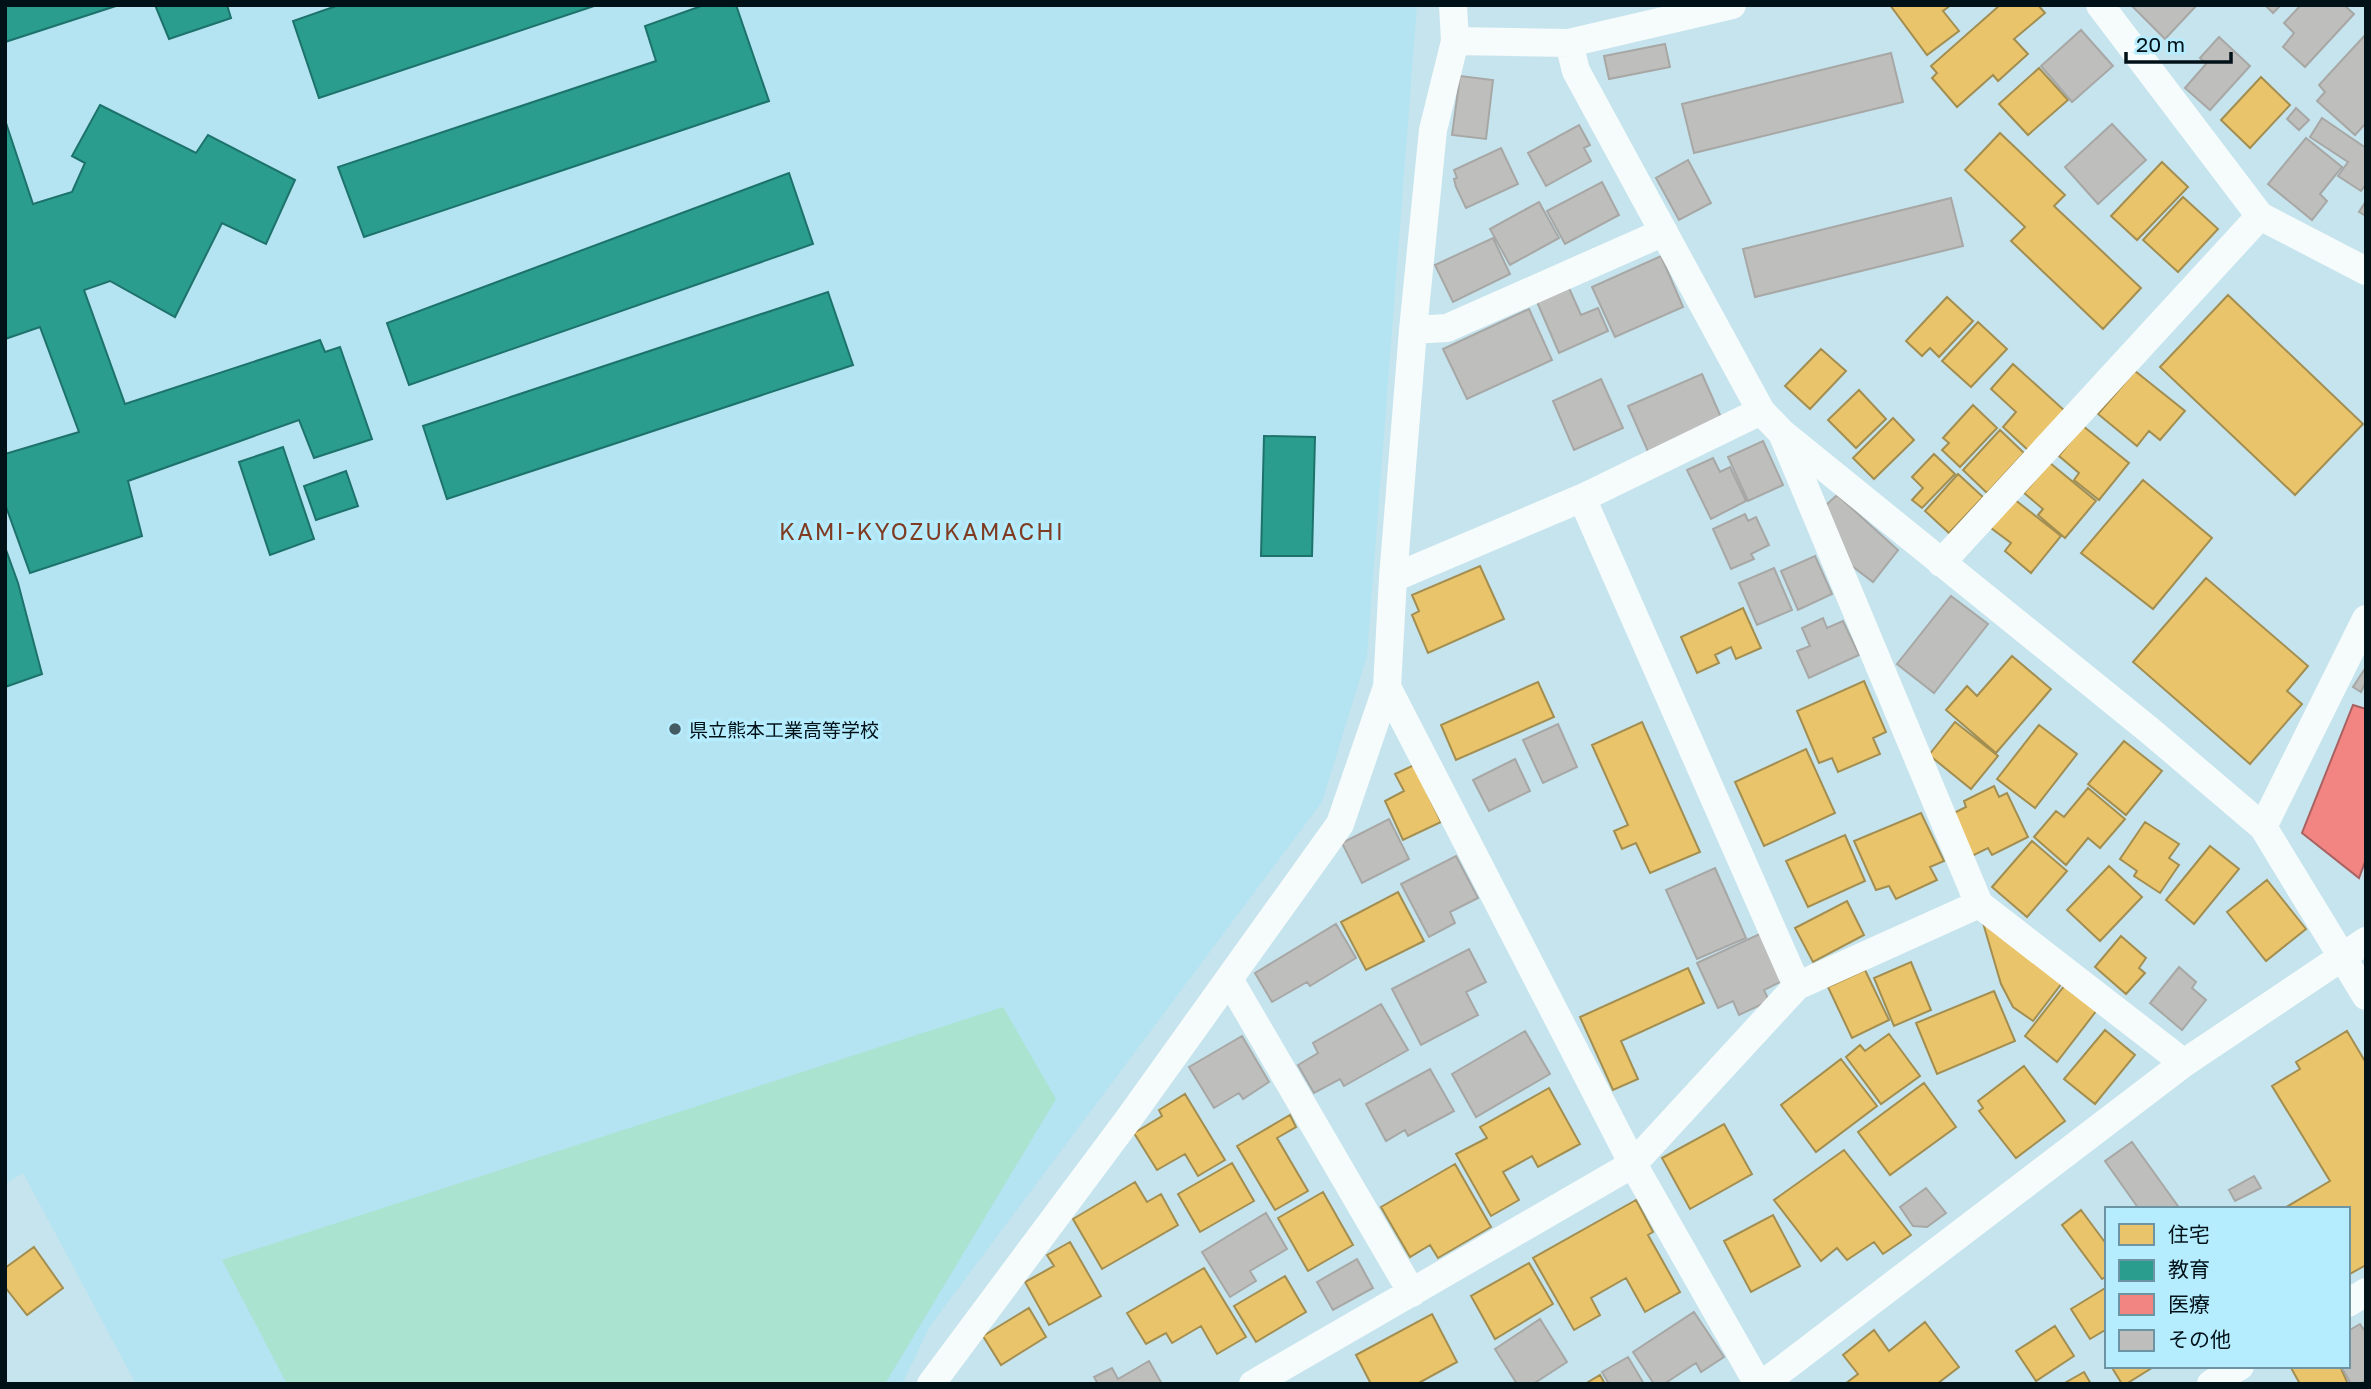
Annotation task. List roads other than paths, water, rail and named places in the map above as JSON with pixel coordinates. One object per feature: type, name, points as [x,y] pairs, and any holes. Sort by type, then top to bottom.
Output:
[{"type":"street","points":[[931,1384],[1130,1117],[1340,824],[1387,687],[1413,330],[1433,130],[1455,41],[1453,5]]},
{"type":"street","points":[[1455,41],[1569,43],[1732,5]]},
{"type":"street","points":[[2100,5],[2260,216],[2366,271]]},
{"type":"street","points":[[1569,43],[1576,71],[1761,411],[1782,433],[2149,730],[2263,827],[2366,996]]},
{"type":"street","points":[[1941,563],[2260,216]]},
{"type":"street","points":[[1413,330],[1447,328],[1664,232]]},
{"type":"street","points":[[1393,578],[1581,498],[1761,411]]},
{"type":"street","points":[[1782,433],[1979,904],[2185,1063]]},
{"type":"street","points":[[1581,498],[1797,986]]},
{"type":"street","points":[[2263,827],[2366,618]]},
{"type":"street","points":[[1387,687],[1633,1164],[1758,1384]]},
{"type":"street","points":[[1253,1384],[1633,1164],[1797,986],[1979,904]]},
{"type":"street","points":[[1763,1384],[2185,1063],[2366,941]]},
{"type":"street","points":[[1229,979],[1412,1293]]},
{"type":"street","points":[[2350,1302],[2366,1292]]},
{"type":"street","points":[[2211,1384],[2238,1368]]},
{"type":"place","name":"県立熊本工業高等学校","points":[[675,729]]},
{"type":"district","name":"KAMI-KYOZUKAMACHI","points":[[922,531]]}]
